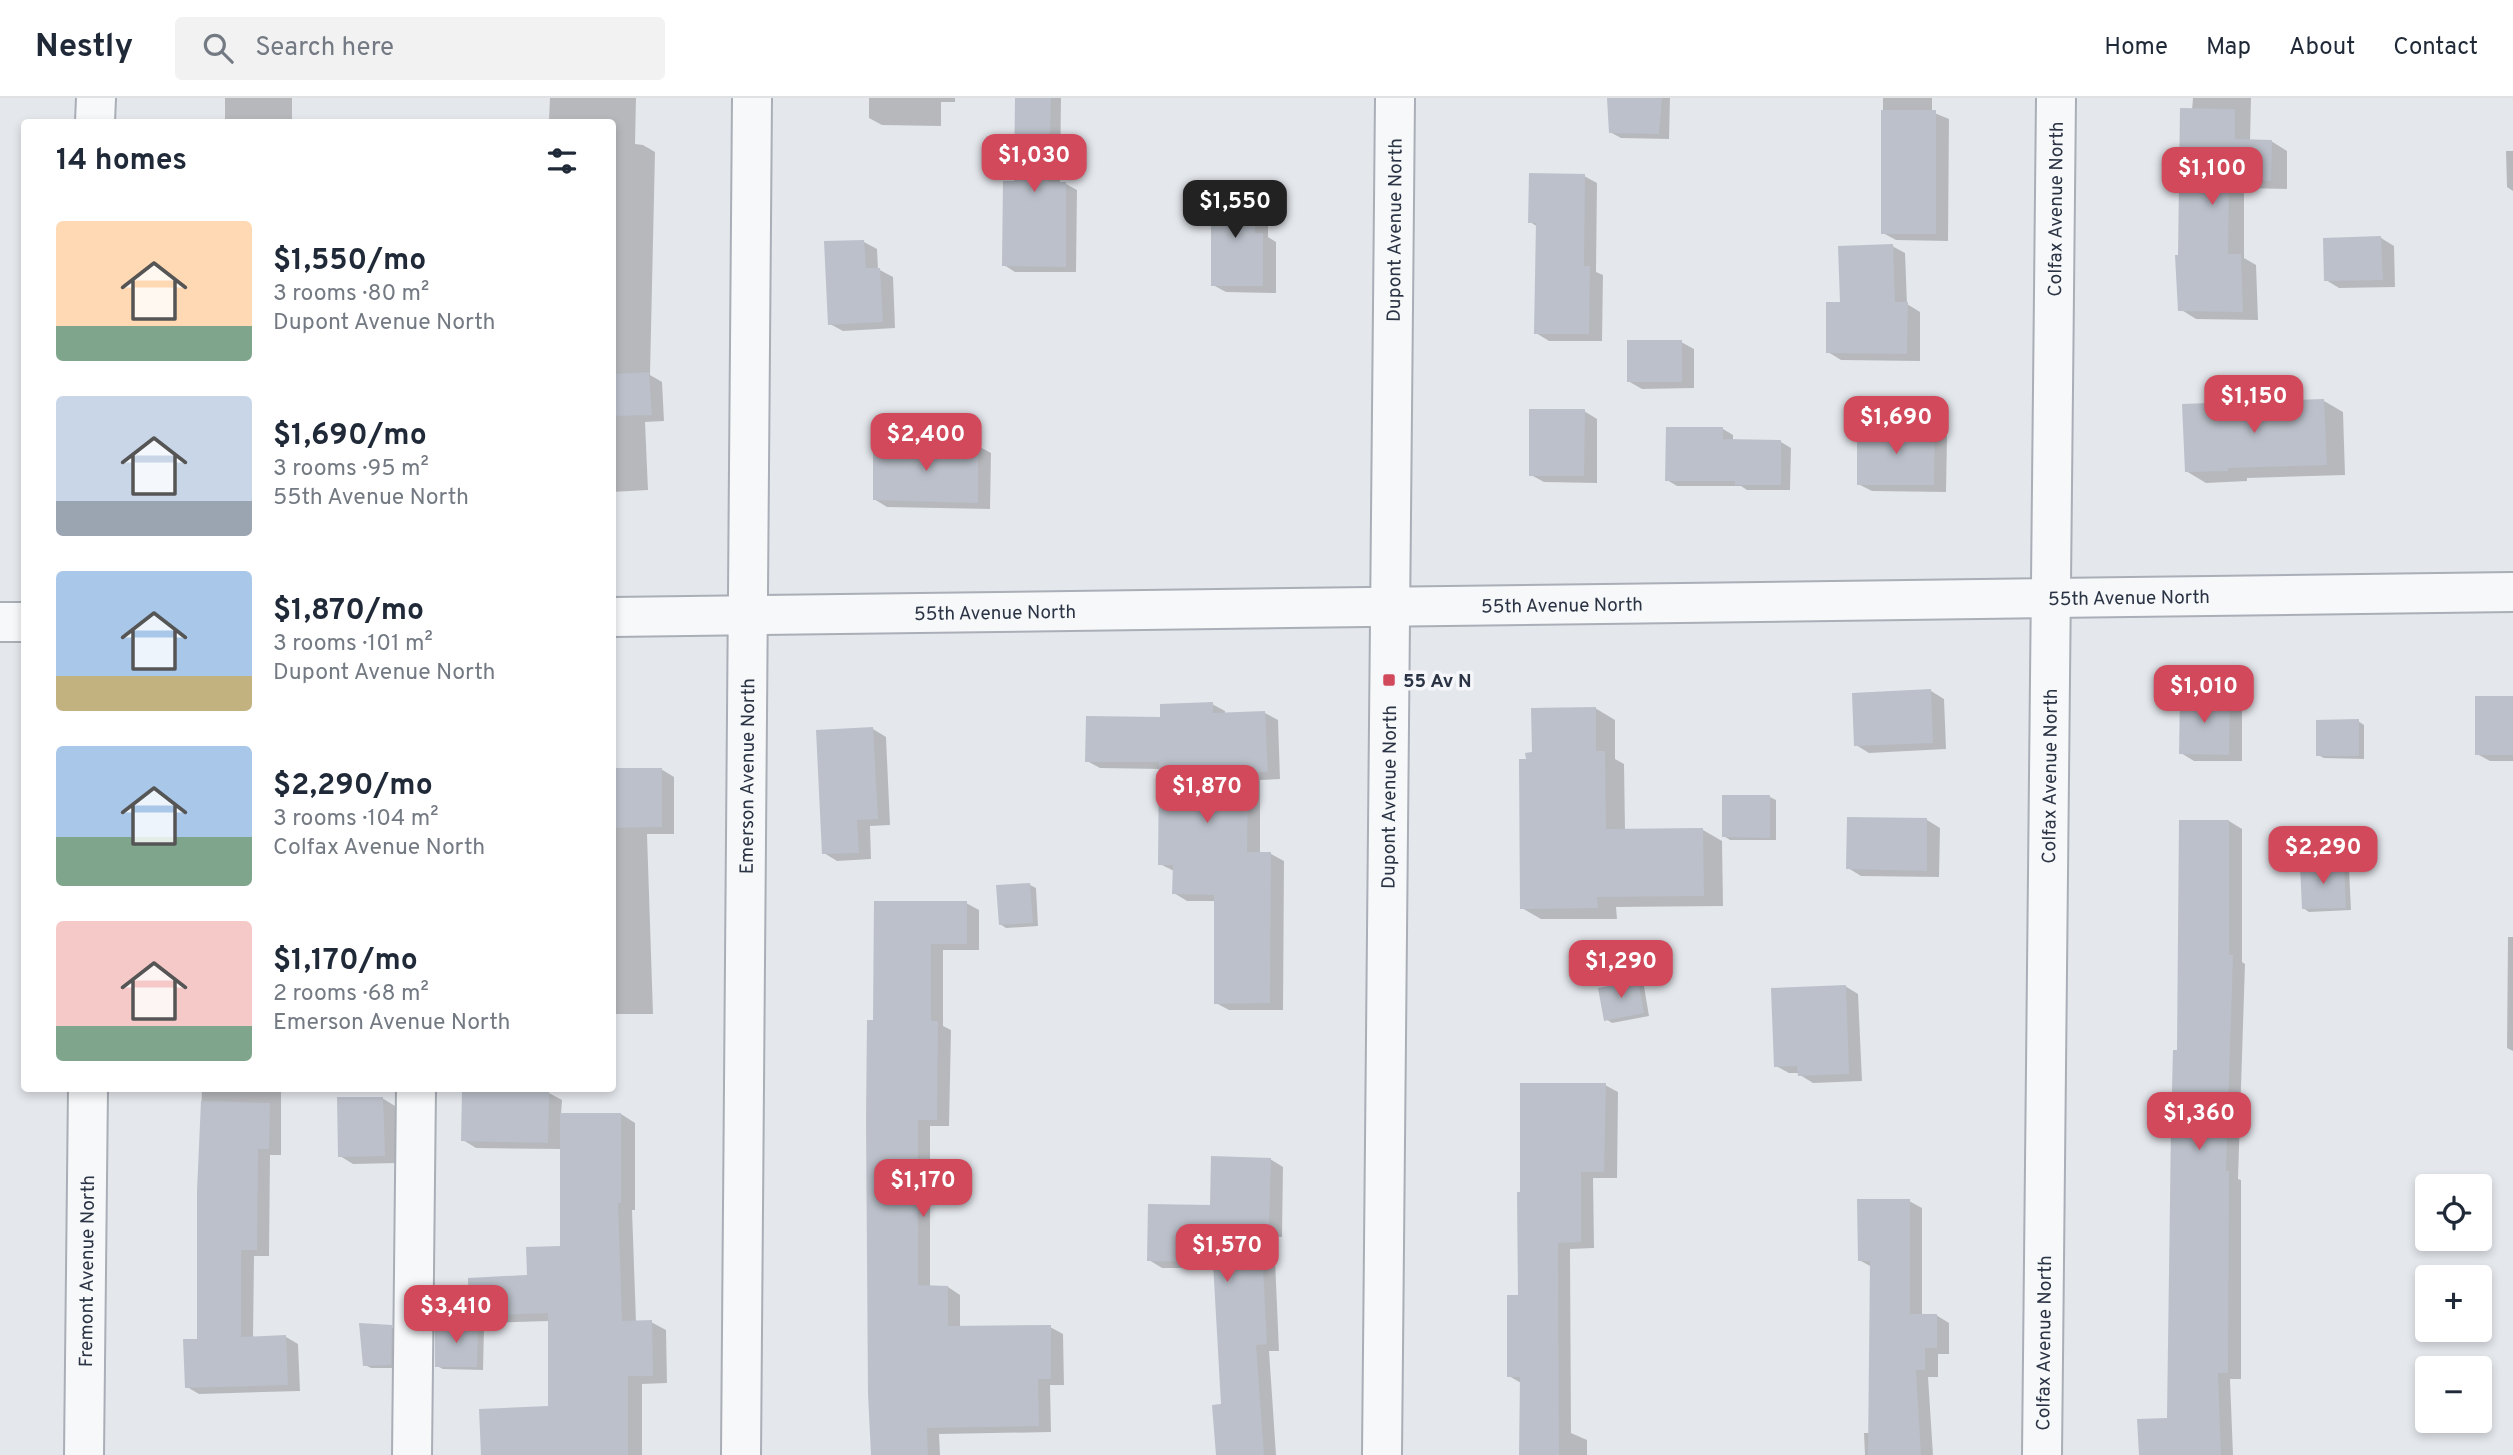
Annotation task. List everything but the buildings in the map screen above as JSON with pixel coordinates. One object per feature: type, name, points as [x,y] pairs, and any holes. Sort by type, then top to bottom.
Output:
[{"type":"street","points":[[95,119],[96,98]]},
{"type":"street","name":"Emerson Avenue North","points":[[741,1455],[752,98]]},
{"type":"street","name":"Dupont Avenue North","points":[[1382,1455],[1395,98]]},
{"type":"street","name":"Colfax Avenue North","points":[[2042,1455],[2056,98]]},
{"type":"street","name":"55th Avenue North","points":[[616,617],[2513,592]]},
{"type":"street","points":[[0,622],[21,622]]},
{"type":"street","name":"Fremont Avenue North","points":[[84,1455],[88,1092]]},
{"type":"street","points":[[412,1455],[416,1092]]},
{"type":"place","name":"55 Av N","points":[[1389,680]]}]
